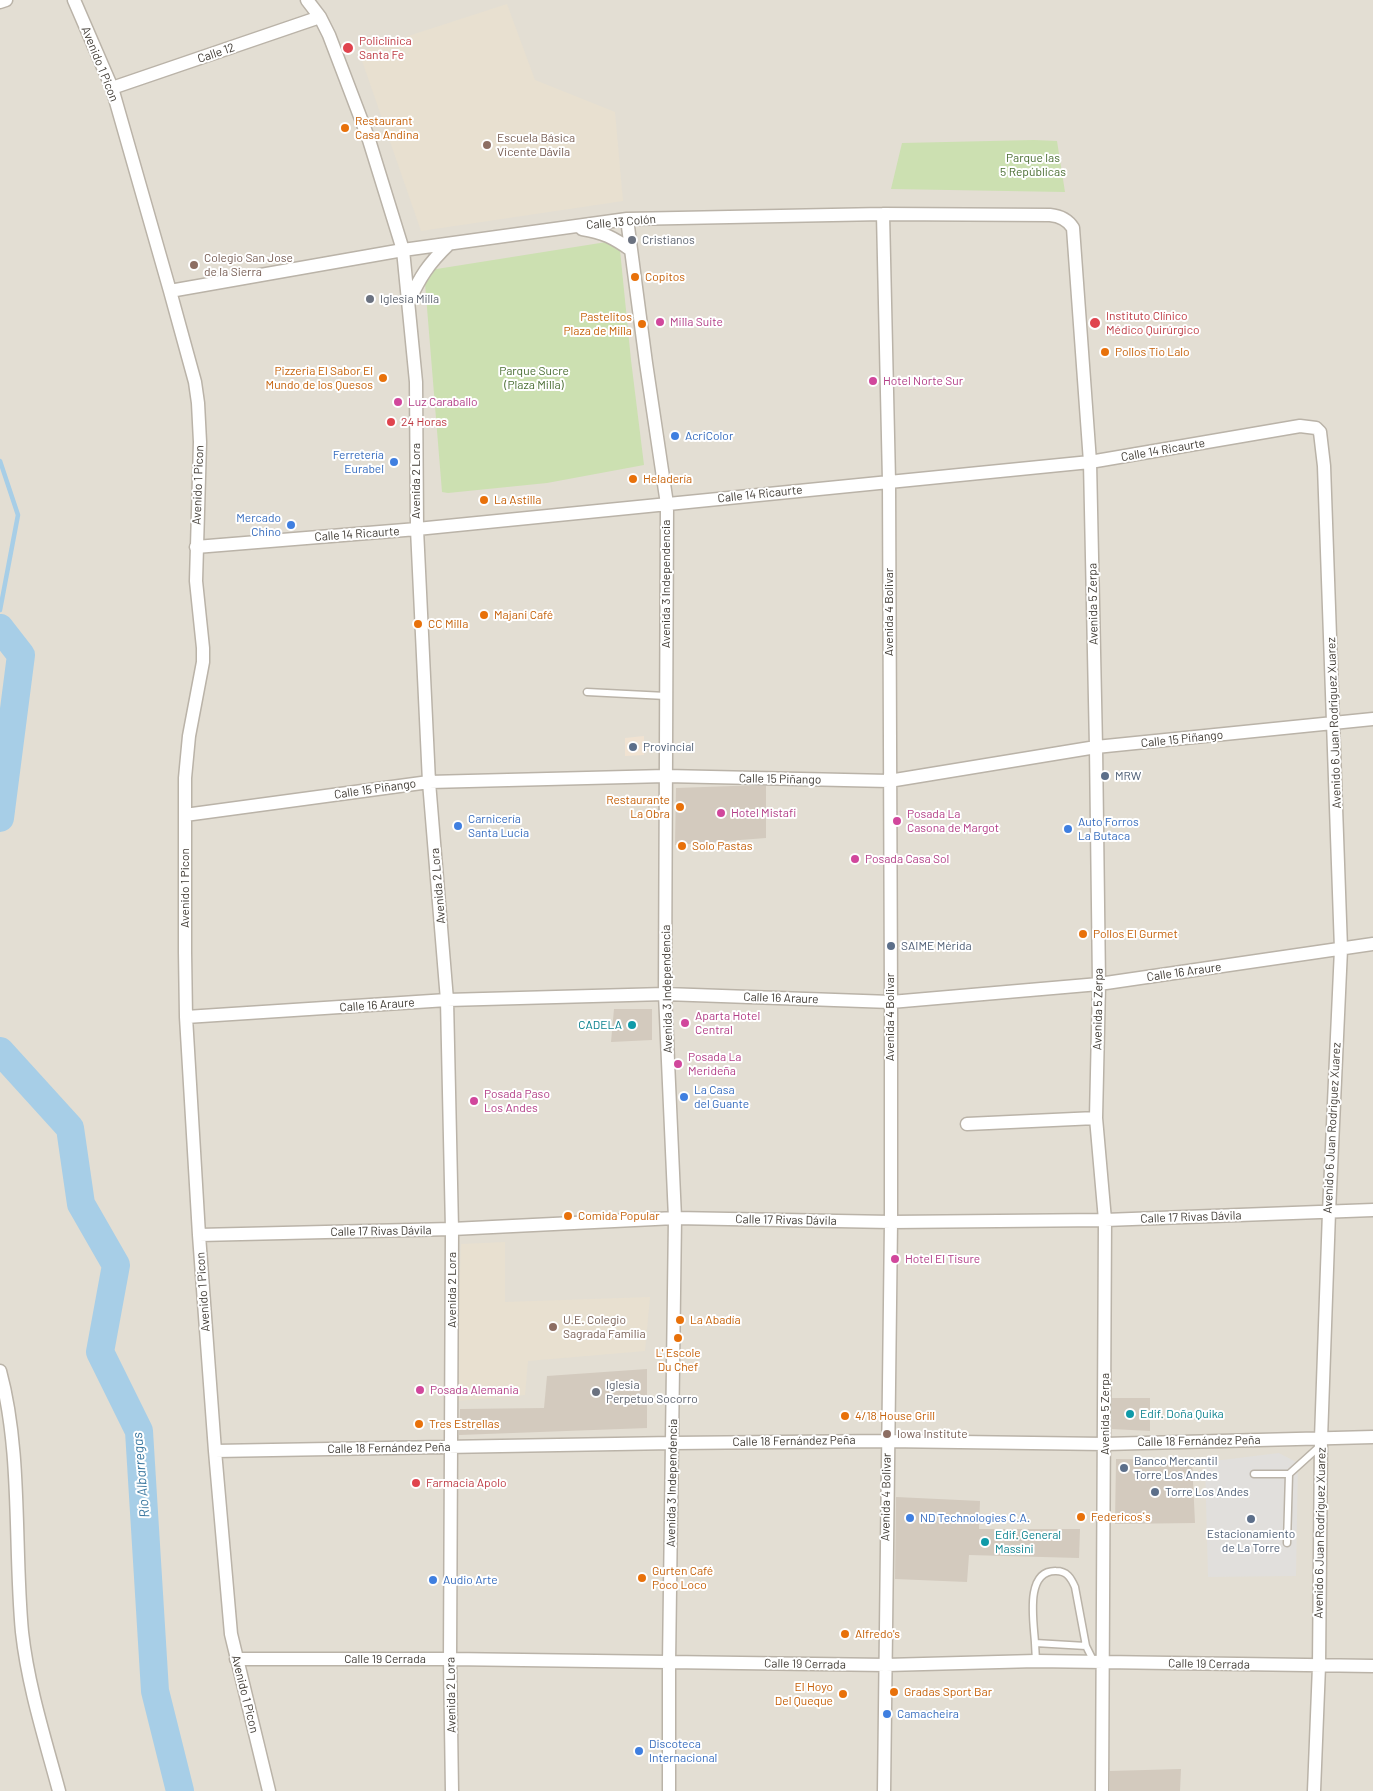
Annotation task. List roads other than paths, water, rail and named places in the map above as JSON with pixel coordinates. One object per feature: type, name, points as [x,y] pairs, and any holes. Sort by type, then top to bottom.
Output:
[{"type":"street","points":[[0,2],[6,0]]},
{"type":"street","name":"Avenido 1 Picon","points":[[74,0],[112,88],[195,382],[198,403],[200,442],[196,595],[203,662],[189,736],[185,778],[186,1017],[199,1234],[231,1634],[269,1791]]},
{"type":"street","name":"Avenida 2 Lora","points":[[307,0],[320,17],[329,35],[369,140],[403,250],[416,382],[417,529],[429,782],[447,1000],[452,1229],[450,1659],[452,1791]]},
{"type":"street","name":"Calle 12","points":[[112,88],[320,17]]},
{"type":"street","name":"Calle 13 Colón","points":[[170,291],[403,250],[627,219],[883,214],[1050,215],[1070,222],[1073,228]]},
{"type":"street","name":"Avenida 4 Bolivar","points":[[883,214],[889,481],[891,1002],[884,1791]]},
{"type":"street","name":"Avenida 3 Independencia","points":[[627,219],[667,504],[665,994],[675,1218],[669,1791]]},
{"type":"street","points":[[567,227],[601,232],[631,250]]},
{"type":"street","name":"Avenida 5 Zerpa","points":[[1073,228],[1090,462],[1096,747],[1098,984],[1096,1118],[1105,1220],[1105,1444],[1099,1662],[1102,1791]]},
{"type":"street","points":[[408,303],[417,282],[429,264],[449,244]]},
{"type":"street","name":"Calle 14 Ricaurte","points":[[196,547],[417,529],[1090,462],[1300,426],[1316,428],[1320,432]]},
{"type":"street","name":"Avenido 6 Juan Rodriguez Xuarez","points":[[1314,1791],[1319,1666],[1321,1442],[1341,949],[1324,466],[1320,432]]},
{"type":"street","name":"Calle 15 Piñango","points":[[185,814],[429,782],[666,776],[889,781],[1096,747],[1373,719]]},
{"type":"street","name":"Calle 16 Araure","points":[[186,1017],[447,1000],[665,994],[891,1002],[1098,984],[1373,944]]},
{"type":"street","points":[[967,1124],[1096,1118]]},
{"type":"street","name":"Calle 17 Rivas Dávila","points":[[199,1234],[452,1229],[675,1218],[890,1222],[1105,1220],[1373,1210]]},
{"type":"street","points":[[0,1371],[6,1400],[13,1461],[22,1633],[31,1683],[59,1791]]},
{"type":"street","name":"Calle 18 Fernández Peña","points":[[215,1451],[887,1440],[1105,1444],[1321,1442],[1373,1437]]},
{"type":"street","name":"Calle 19 Cerrada","points":[[236,1659],[450,1659],[886,1665],[1036,1661],[1373,1666]]},
{"type":"lane","points":[[587,692],[666,696]]},
{"type":"lane","points":[[1287,1544],[1289,1474],[1321,1442]]},
{"type":"lane","points":[[1254,1474],[1289,1474]]},
{"type":"lane","points":[[1036,1661],[1034,1587],[1040,1577],[1049,1572],[1057,1571],[1064,1572],[1071,1578],[1075,1587],[1086,1646],[1099,1662]]},
{"type":"lane","points":[[1035,1643],[1086,1646]]},
{"type":"waterway","points":[[0,461],[18,515],[0,610]]},
{"type":"waterway","name":"Río Albarregas","points":[[0,628],[21,655],[0,818]]},
{"type":"waterway","name":"Río Albarregas","points":[[0,1051],[70,1128],[81,1204],[116,1265],[100,1352],[139,1431],[155,1691],[180,1791]]},
{"type":"place","name":"Policlínica Santa Fe","points":[[348,48]]},
{"type":"place","name":"Restaurant Casa Andina","points":[[345,128]]},
{"type":"place","name":"Escuela Básica Vicente Dávila","points":[[487,145]]},
{"type":"place","name":"Cristianos","points":[[632,240]]},
{"type":"place","name":"Colegio San Jose de la Sierra","points":[[194,265]]},
{"type":"place","name":"Copitos","points":[[635,277]]},
{"type":"place","name":"Iglesia Milla","points":[[370,299]]},
{"type":"place","name":"Milla Suite","points":[[660,322]]},
{"type":"place","name":"Instituto Clínico Médico Quirúrgico","points":[[1095,323]]},
{"type":"place","name":"Pastelitos Plaza de Milla","points":[[642,324]]},
{"type":"place","name":"Pollos Tio Lalo","points":[[1105,352]]},
{"type":"place","name":"Pizzeria El Sabor El Mundo de los Quesos","points":[[383,378]]},
{"type":"place","name":"Hotel Norte Sur","points":[[873,381]]},
{"type":"place","name":"Luz Caraballo","points":[[398,402]]},
{"type":"place","name":"24 Horas","points":[[391,422]]},
{"type":"place","name":"AcriColor","points":[[675,436]]},
{"type":"place","name":"Ferretería Eurabel","points":[[394,462]]},
{"type":"place","name":"Heladería","points":[[633,479]]},
{"type":"place","name":"La Astilla","points":[[484,500]]},
{"type":"place","name":"Mercado Chino","points":[[291,525]]},
{"type":"place","name":"Majani Café","points":[[484,615]]},
{"type":"place","name":"CC Milla","points":[[418,624]]},
{"type":"place","name":"Provincial","points":[[633,747]]},
{"type":"place","name":"MRW","points":[[1105,776]]},
{"type":"place","name":"Restaurante La Obra","points":[[680,807]]},
{"type":"place","name":"Hotel Mistafi","points":[[721,813]]},
{"type":"place","name":"Posada La Casona de Margot","points":[[897,821]]},
{"type":"place","name":"Carnicería Santa Lucia","points":[[458,826]]},
{"type":"place","name":"Auto Forros La Butaca","points":[[1068,829]]},
{"type":"place","name":"Solo Pastas","points":[[682,846]]},
{"type":"place","name":"Posada Casa Sol","points":[[855,859]]},
{"type":"place","name":"Pollos El Gurmet","points":[[1083,934]]},
{"type":"place","name":"SAIME Mérida","points":[[891,946]]},
{"type":"place","name":"Aparta Hotel Central","points":[[685,1023]]},
{"type":"place","name":"CADELA","points":[[632,1025]]},
{"type":"place","name":"Posada La Merideña","points":[[678,1064]]},
{"type":"place","name":"La Casa del Guante","points":[[684,1097]]},
{"type":"place","name":"Posada Paso Los Andes","points":[[474,1101]]},
{"type":"place","name":"Comida Popular","points":[[568,1216]]},
{"type":"place","name":"Hotel El Tisure","points":[[895,1259]]},
{"type":"place","name":"La Abadía","points":[[680,1320]]},
{"type":"place","name":"U.E. Colegio Sagrada Familia","points":[[553,1327]]},
{"type":"place","name":"L' Escole Du Chef","points":[[678,1338]]},
{"type":"place","name":"Posada Alemania","points":[[420,1390]]},
{"type":"place","name":"Iglesia Perpetuo Socorro","points":[[596,1392]]},
{"type":"place","name":"Edif. Doña Quika","points":[[1130,1414]]},
{"type":"place","name":"4/18 House Grill","points":[[845,1416]]},
{"type":"place","name":"Tres Estrellas","points":[[419,1424]]},
{"type":"place","name":"Iowa Institute","points":[[887,1434]]},
{"type":"place","name":"Banco Mercantil Torre Los Andes","points":[[1124,1468]]},
{"type":"place","name":"Farmacia Apolo","points":[[416,1483]]},
{"type":"place","name":"Torre Los Andes","points":[[1155,1492]]},
{"type":"place","name":"Federicos´s","points":[[1081,1517]]},
{"type":"place","name":"ND Technologies C.A.","points":[[910,1518]]},
{"type":"place","name":"Estacionamiento de La Torre","points":[[1251,1519]]},
{"type":"place","name":"Edif. General Massini","points":[[985,1542]]},
{"type":"place","name":"Gurten Café Poco Loco","points":[[642,1578]]},
{"type":"place","name":"Audio Arte","points":[[433,1580]]},
{"type":"place","name":"Alfredo's","points":[[845,1634]]},
{"type":"place","name":"Gradas Sport Bar","points":[[894,1692]]},
{"type":"place","name":"El Hoyo Del Queque","points":[[843,1694]]},
{"type":"place","name":"Camacheira","points":[[887,1714]]},
{"type":"place","name":"Discoteca Internacional","points":[[639,1751]]},
{"type":"park label","name":"Parque las 5 Repúblicas","points":[[1033,165]]},
{"type":"park label","name":"Parque Sucre (Plaza Milla)","points":[[534,378]]}]
